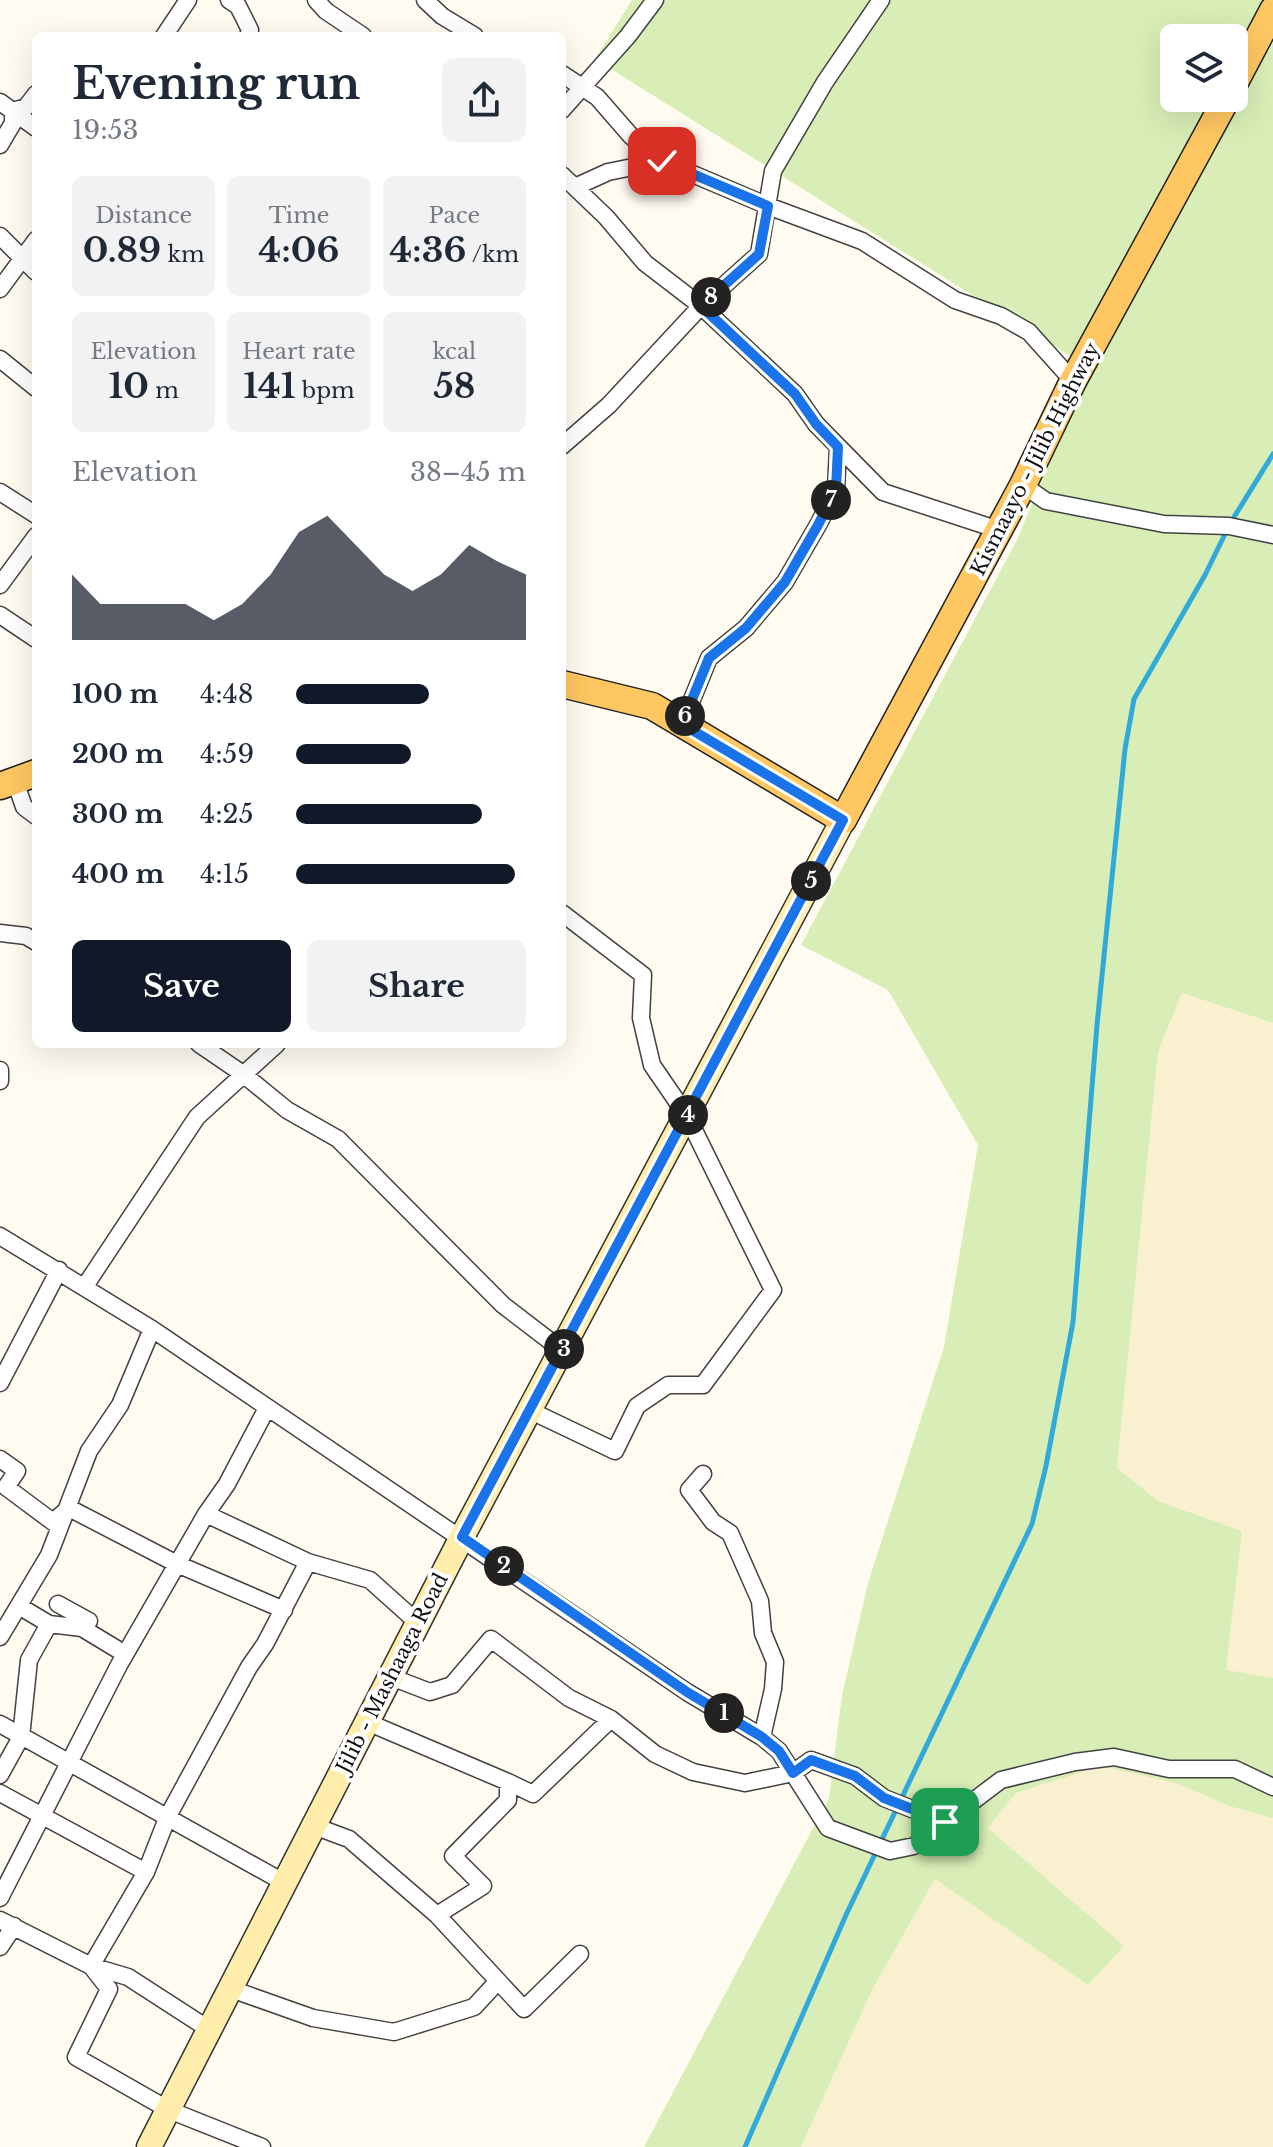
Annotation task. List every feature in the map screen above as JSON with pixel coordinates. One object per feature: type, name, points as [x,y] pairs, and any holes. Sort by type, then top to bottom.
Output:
[{"type":"main road","points":[[1248,57],[1273,10]]},
{"type":"main road","name":"Kismaayo - Jilib Highway","points":[[843,820],[1023,485],[1073,381],[1219,112]]},
{"type":"main road","points":[[566,685],[652,706],[843,820]]},
{"type":"main road","name":"Jilib - Mashaaga Road","points":[[149,2147],[462,1537],[843,820]]},
{"type":"street","points":[[167,32],[188,0]]},
{"type":"street","points":[[229,0],[238,6],[249,32]]},
{"type":"street","points":[[316,0],[326,11],[357,32]]},
{"type":"street","points":[[425,0],[442,16],[468,32]]},
{"type":"street","points":[[566,105],[628,36],[655,0]]},
{"type":"street","points":[[566,443],[609,405],[701,306],[759,254],[773,171],[825,82],[881,0]]},
{"type":"street","points":[[566,77],[597,97],[631,136],[662,161],[768,206],[862,241],[955,300],[1001,316],[1029,332],[1073,381]]},
{"type":"street","points":[[6,107],[26,107],[32,99]]},
{"type":"street","points":[[6,107],[32,125]]},
{"type":"street","points":[[0,145],[13,123],[6,107]]},
{"type":"street","points":[[575,187],[608,172],[662,161]]},
{"type":"street","points":[[566,179],[606,217],[645,263],[701,306],[795,394],[816,424],[883,492],[999,530]]},
{"type":"street","points":[[0,236],[32,268]]},
{"type":"street","points":[[0,289],[32,245]]},
{"type":"street","points":[[0,359],[32,385]]},
{"type":"street","points":[[682,724],[709,658],[746,628],[785,582],[818,525],[836,490],[838,447]]},
{"type":"street","points":[[1023,485],[1046,501],[1164,524],[1229,526],[1273,535]]},
{"type":"street","points":[[0,492],[32,512]]},
{"type":"street","points":[[0,585],[32,541]]},
{"type":"street","points":[[0,615],[32,636]]},
{"type":"street","points":[[11,781],[24,807],[32,813]]},
{"type":"street","points":[[531,1411],[615,1451],[637,1406],[668,1385],[703,1385],[773,1290],[687,1116],[652,1065],[641,1018],[643,975],[566,916]]},
{"type":"street","points":[[0,933],[32,940]]},
{"type":"street","points":[[205,1048],[287,1110],[338,1139],[503,1305],[563,1351]]},
{"type":"street","points":[[85,1286],[197,1117],[272,1048]]},
{"type":"street","points":[[0,1070],[0,1081]]},
{"type":"street","points":[[0,1236],[152,1329],[687,1692],[762,1737],[779,1751],[828,1828],[890,1851],[914,1846],[1001,1780],[1075,1762],[1114,1757],[1169,1769],[1235,1769],[1273,1787]]},
{"type":"street","points":[[0,1383],[59,1270]]},
{"type":"street","points":[[0,1637],[49,1555],[89,1451],[120,1405],[152,1329]]},
{"type":"street","points":[[0,1898],[125,1654],[206,1514],[227,1484],[267,1408]]},
{"type":"street","points":[[0,1459],[17,1471],[6,1487],[53,1522],[69,1508]]},
{"type":"street","points":[[703,1474],[689,1490],[713,1522],[730,1533],[739,1549],[760,1601],[763,1633],[775,1662],[773,1689],[762,1737]]},
{"type":"street","points":[[69,1508],[177,1564],[284,1610]]},
{"type":"street","points":[[206,1514],[308,1562],[370,1580],[418,1623]]},
{"type":"street","points":[[91,1966],[146,1872],[168,1816],[308,1562]]},
{"type":"street","points":[[58,1604],[89,1621],[82,1628]]},
{"type":"street","points":[[19,1606],[49,1624],[82,1628],[125,1654]]},
{"type":"street","points":[[0,1775],[21,1737],[29,1660],[49,1624]]},
{"type":"street","points":[[391,1677],[430,1692],[452,1685],[491,1639],[569,1698],[611,1719],[655,1754],[693,1772],[745,1783],[793,1773],[811,1760],[855,1776],[884,1798],[945,1822]]},
{"type":"street","points":[[367,1722],[533,1794],[611,1719]]},
{"type":"street","points":[[0,1724],[285,1883]]},
{"type":"street","points":[[437,1915],[483,1886],[453,1856],[508,1800],[508,1782]]},
{"type":"street","points":[[0,1793],[146,1872]]},
{"type":"street","points":[[314,1826],[349,1839],[437,1915],[524,2009],[580,1954]]},
{"type":"street","points":[[0,1947],[7,1923],[91,1966],[128,1977],[210,2030]]},
{"type":"street","points":[[91,1966],[109,1989],[76,2057],[169,2110],[262,2147]]},
{"type":"street","points":[[231,1989],[313,2018],[394,2032],[474,2007],[498,1981]]},
{"type":"shaded area","points":[[1182,993],[1273,1023],[1273,1678],[1226,1671],[1242,1531],[1158,1501],[1117,1469],[1158,1052]]},
{"type":"shaded area","points":[[1101,1766],[1176,1783],[1229,1806],[1273,1818],[1273,2147],[801,2147],[872,1990],[935,1879],[1088,1985],[1124,1946],[988,1828],[1016,1793]]},
{"type":"green space","points":[[632,0],[1262,0],[1248,27],[1248,24],[1160,24],[1160,112],[1204,112],[1076,360],[595,59]]},
{"type":"green space","points":[[1273,42],[1273,1023],[1182,993],[1158,1052],[1117,1468],[1158,1501],[1242,1531],[1226,1670],[1273,1678],[1273,1818],[1229,1806],[1176,1783],[1101,1766],[1016,1793],[988,1828],[1124,1946],[1088,1985],[935,1879],[872,1990],[801,2147],[644,2147],[829,1798],[842,1696],[868,1583],[944,1347],[978,1145],[888,990],[801,945],[1017,540],[1071,410],[1235,112],[1248,112],[1248,88]]},
{"type":"waterway","points":[[1231,522],[1273,454]]},
{"type":"waterway","points":[[745,2147],[846,1915],[1032,1524],[1073,1322],[1097,1025],[1125,749],[1134,699],[1205,575],[1227,530]]},
{"type":"route","points":[[662,161],[768,206],[759,254],[701,306],[795,394],[816,424],[838,447],[836,490],[818,525],[785,582],[746,628],[709,658],[682,724],[843,820],[462,1537],[687,1692],[762,1737],[779,1751],[793,1773],[811,1760],[855,1776],[884,1798],[945,1822]]}]
